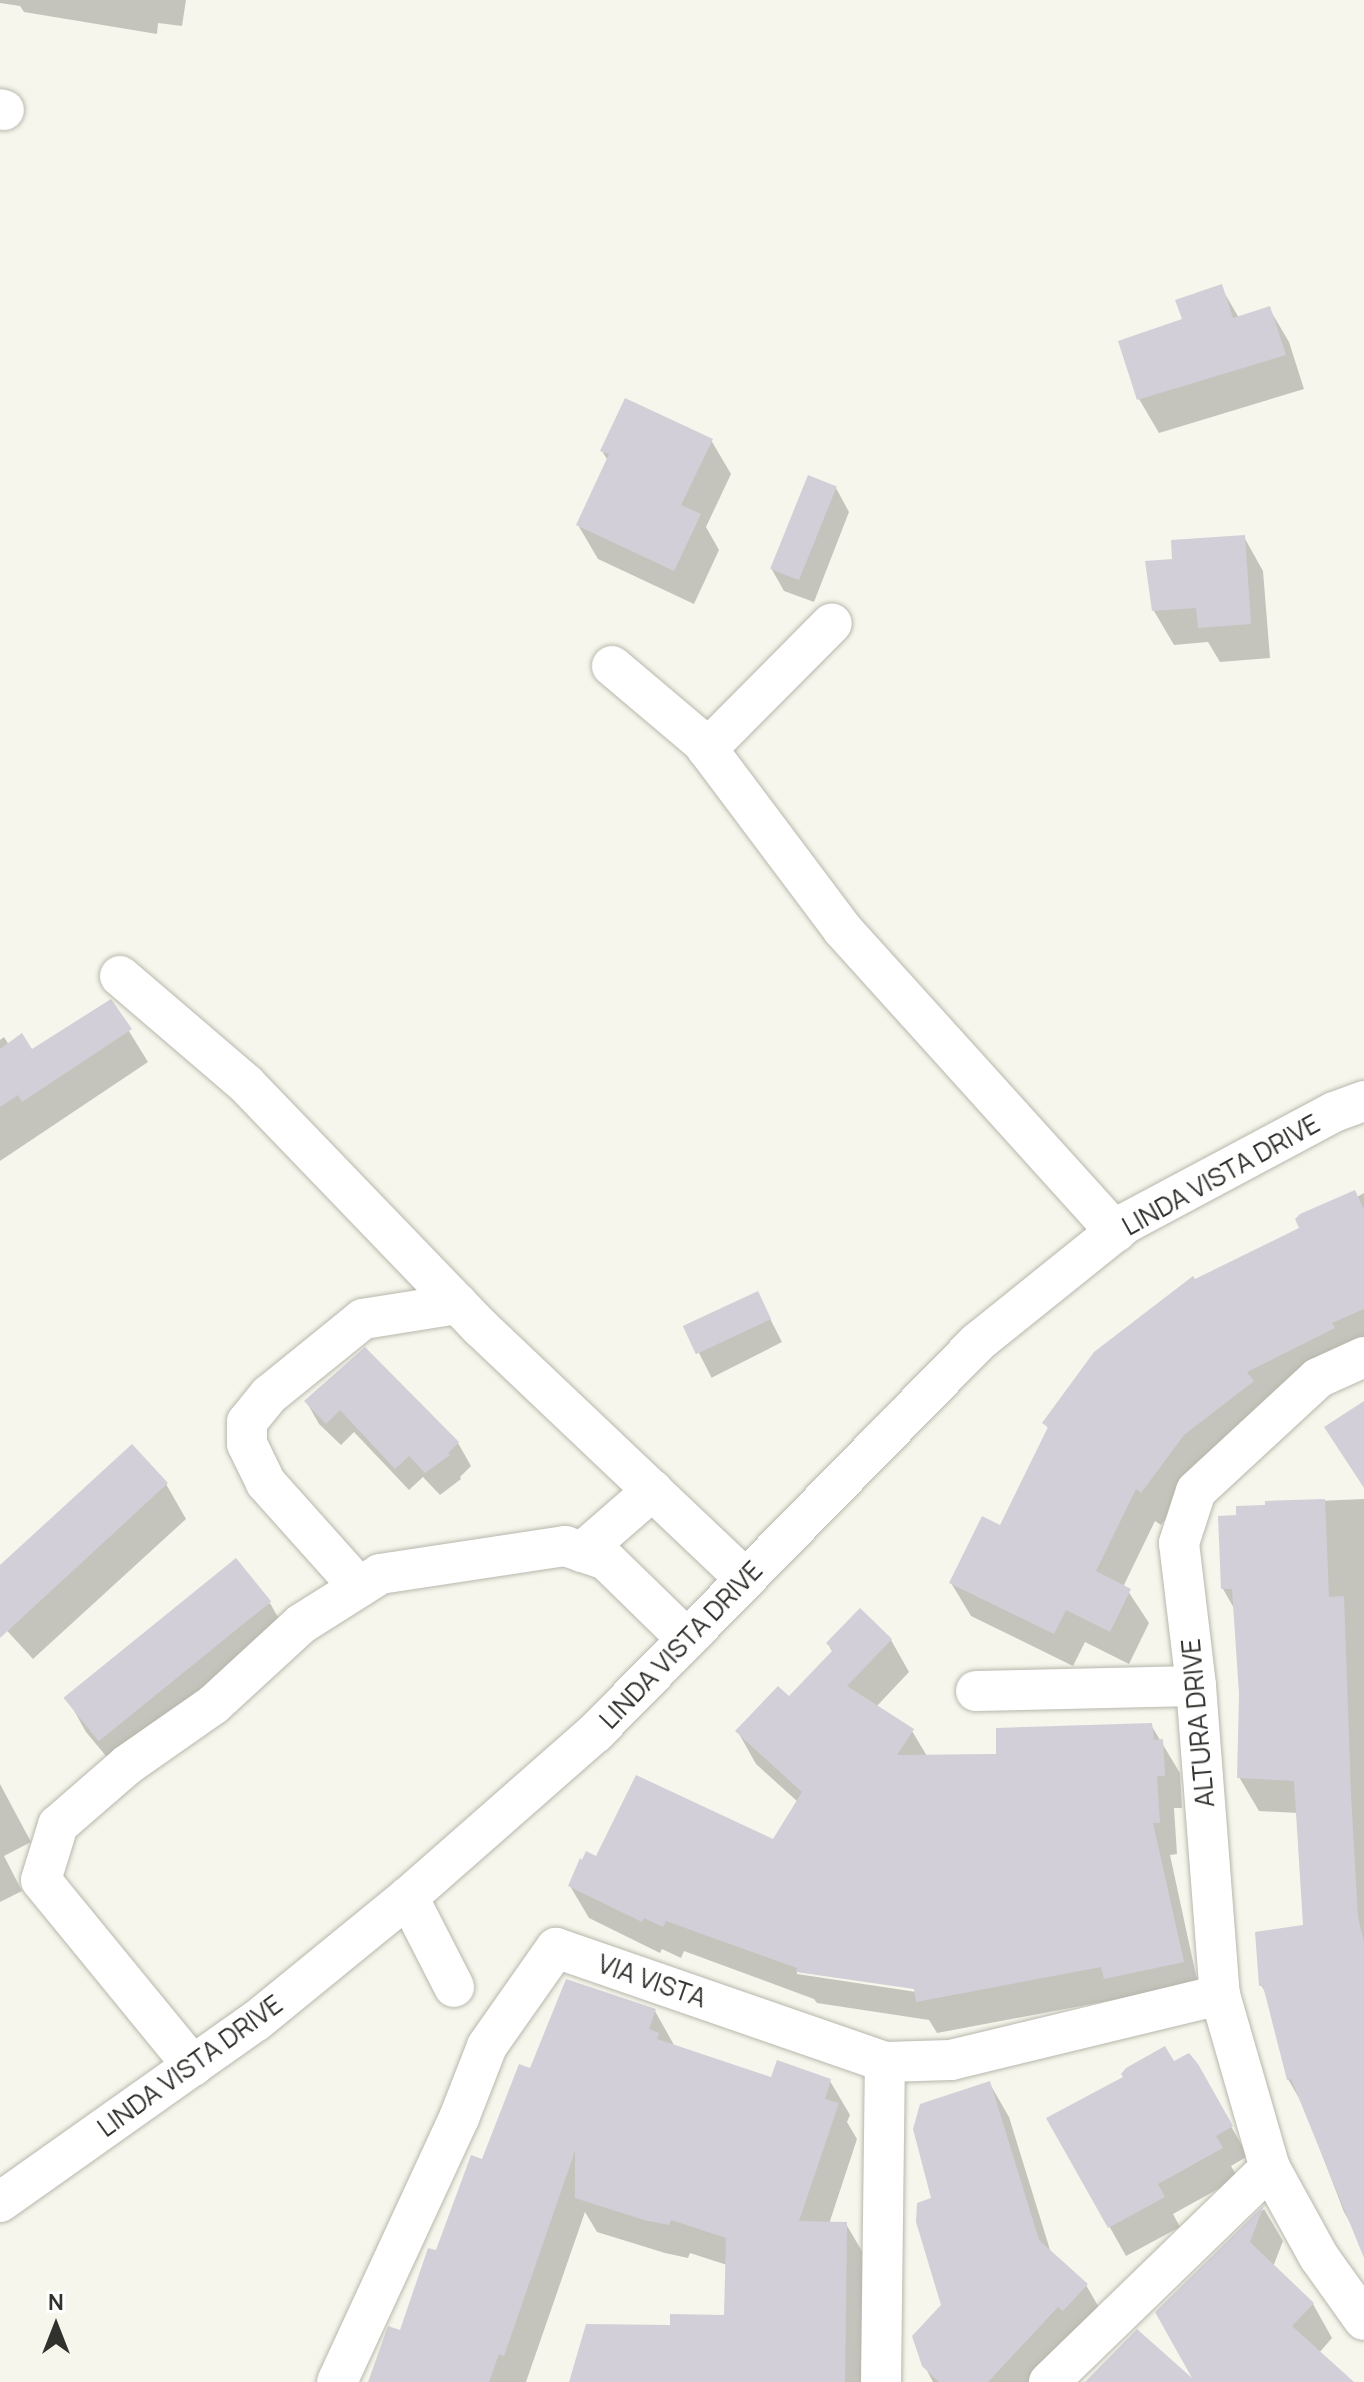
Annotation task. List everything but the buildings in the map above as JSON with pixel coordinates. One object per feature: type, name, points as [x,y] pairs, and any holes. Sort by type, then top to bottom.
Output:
[{"type":"street","points":[[707,749],[832,623]]},
{"type":"street","points":[[612,666],[707,749],[843,930],[1116,1232]]},
{"type":"street","points":[[120,976],[246,1084],[458,1304],[746,1579]]},
{"type":"street","name":"LINDA VISTA DRIVE","points":[[1,2200],[256,2021],[408,1897],[595,1733],[978,1342],[1116,1232],[1334,1112],[1364,1101]]},
{"type":"street","points":[[359,1587],[266,1483],[247,1444],[247,1422],[269,1395],[363,1319],[458,1304]]},
{"type":"street","name":"ALTURA DRIVE","points":[[1364,1357],[1318,1378],[1196,1491],[1179,1543],[1196,1686],[1220,1995],[1270,2168],[1319,2257],[1364,2320]]},
{"type":"street","points":[[582,1552],[653,1490]]},
{"type":"street","points":[[193,2066],[41,1880],[58,1825],[127,1765],[213,1705],[301,1624],[380,1574],[565,1546],[606,1560],[687,1639]]},
{"type":"street","points":[[976,1691],[1196,1686]]},
{"type":"street","points":[[408,1897],[454,1987]]},
{"type":"street","name":"VIA VISTA","points":[[337,2382],[459,2118],[487,2046],[556,1948],[885,2062],[951,2060],[1220,1995]]},
{"type":"street","points":[[881,2382],[885,2062]]},
{"type":"street","points":[[1049,2382],[1270,2168]]}]
